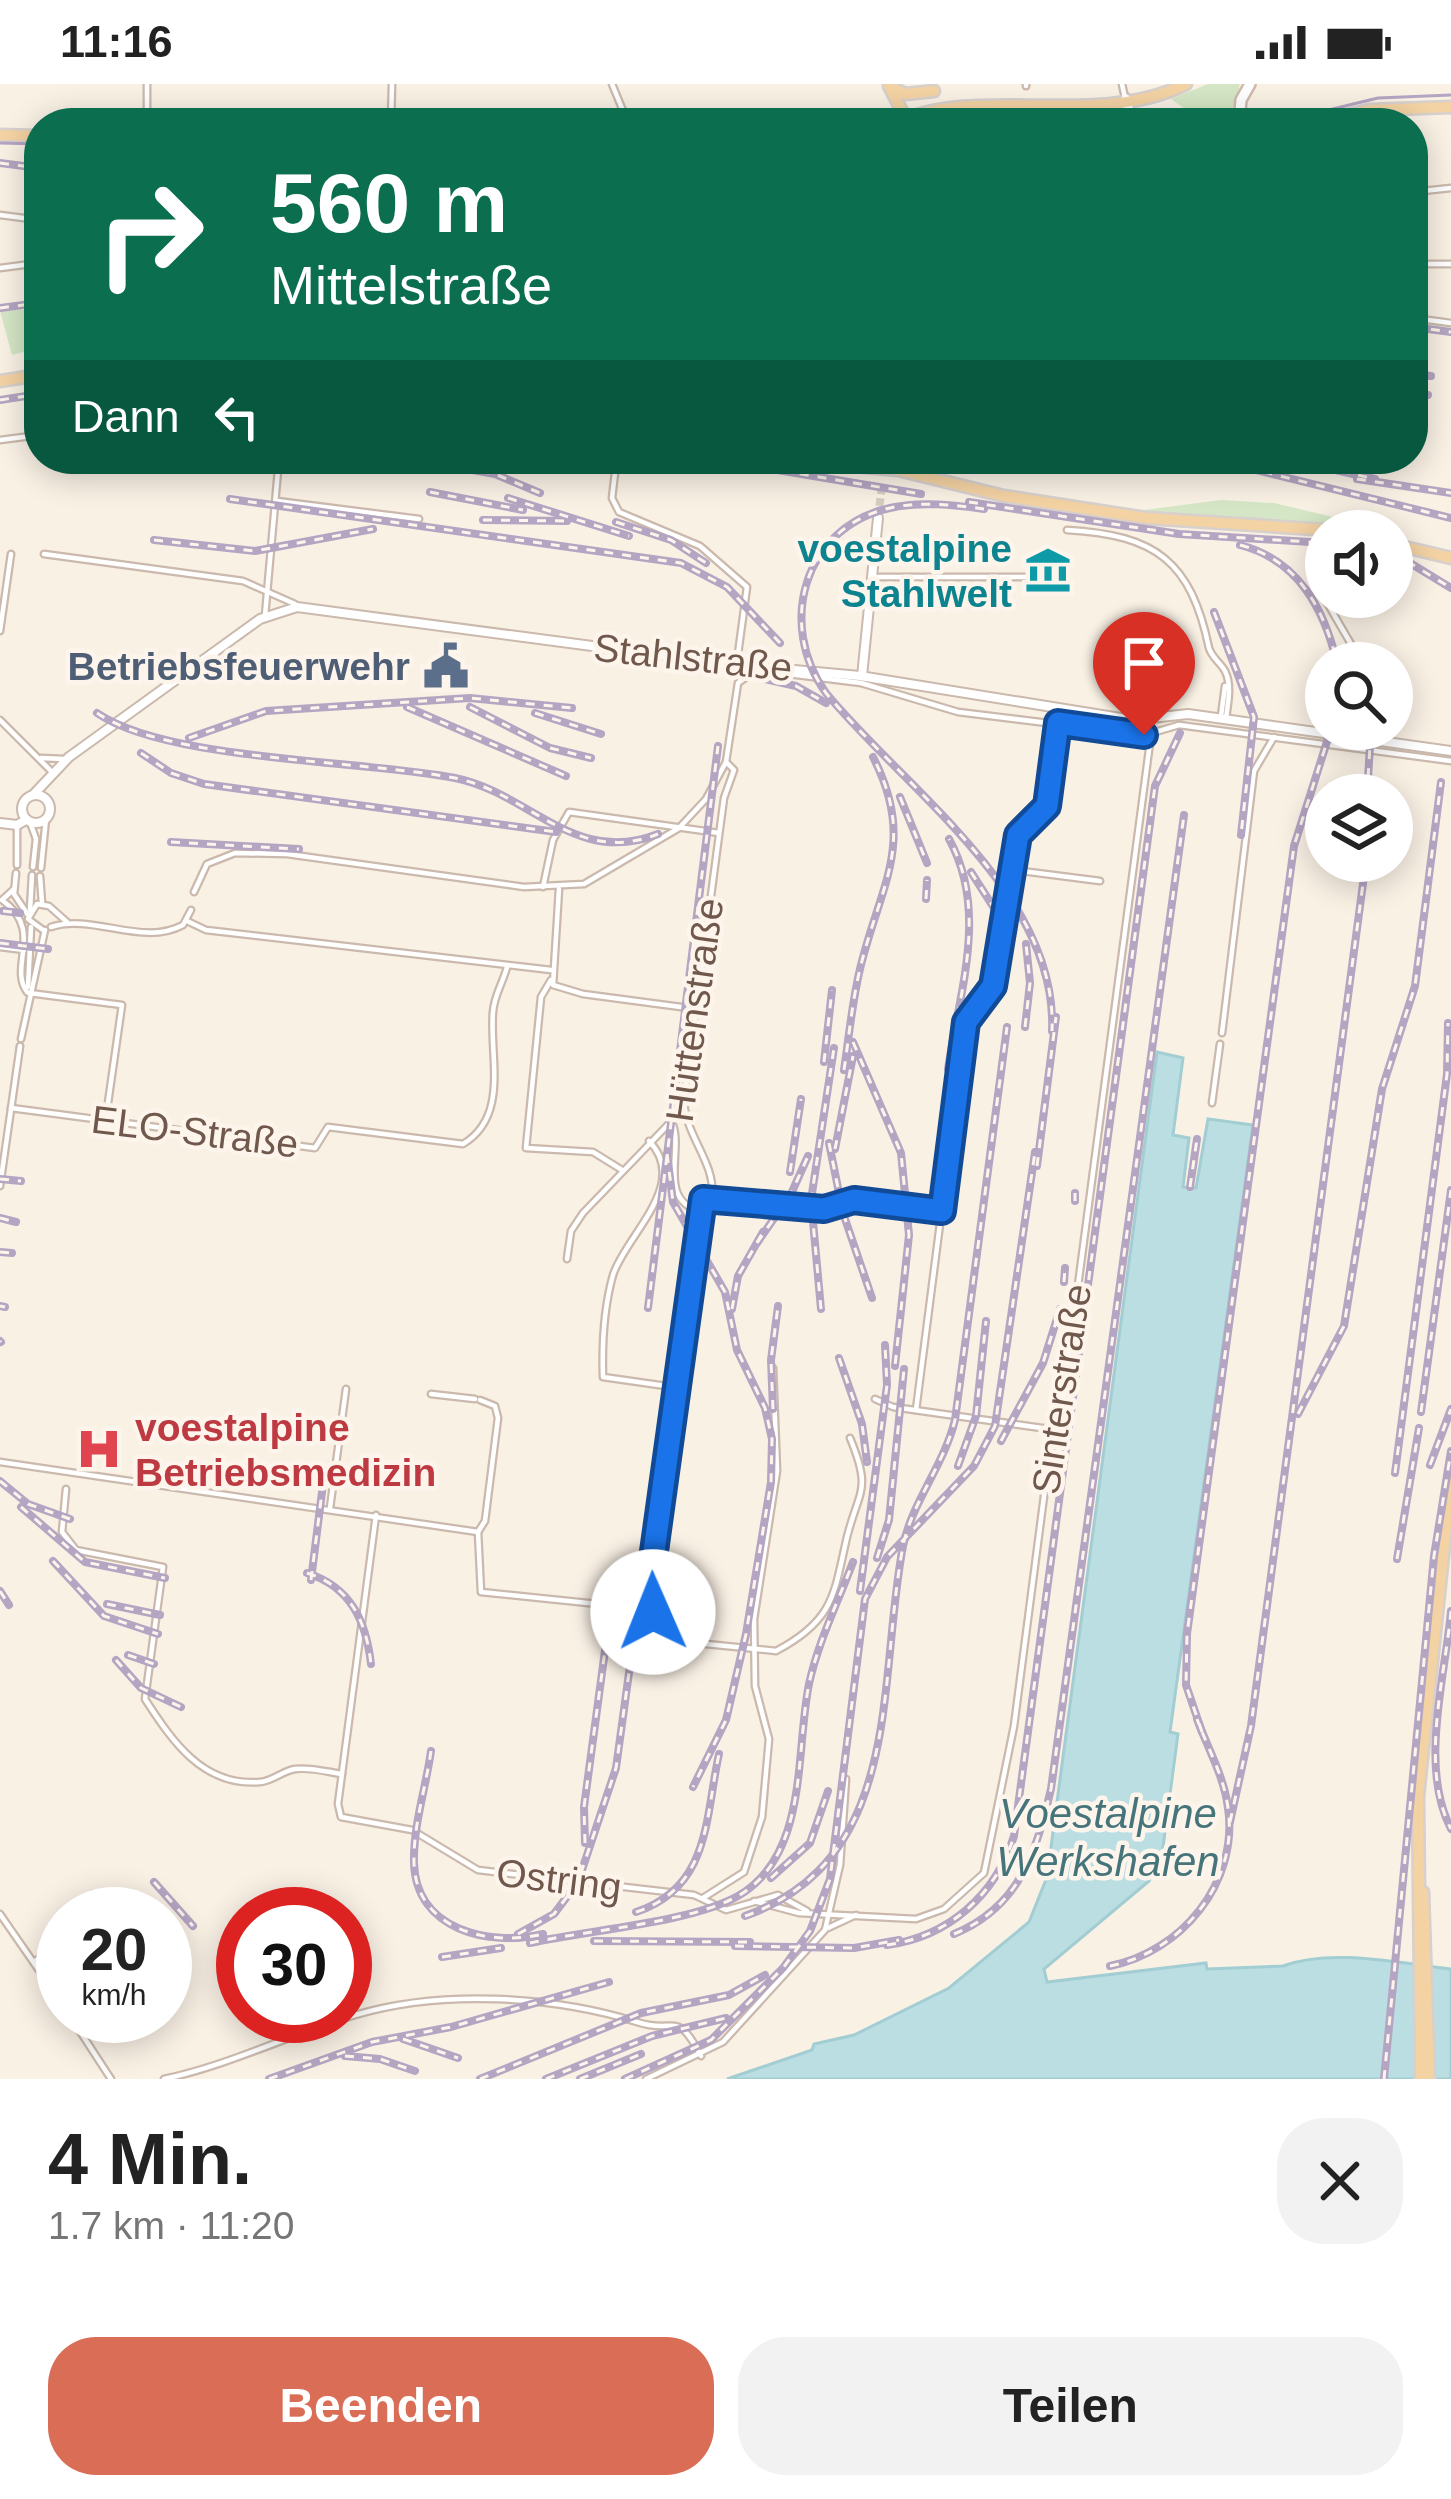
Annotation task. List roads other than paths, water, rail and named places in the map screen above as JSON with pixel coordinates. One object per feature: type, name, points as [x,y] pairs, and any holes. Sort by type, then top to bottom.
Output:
[{"type":"main road","points":[[1060,89],[1125,98],[1186,85]]},
{"type":"main road","points":[[888,86],[906,94],[949,91],[914,108]]},
{"type":"main road","points":[[1007,86],[1041,87]]},
{"type":"main road","points":[[1125,98],[1128,108]]},
{"type":"main road","points":[[917,474],[1004,496],[1146,518],[1305,528]]},
{"type":"main road","points":[[935,478],[1003,502],[1064,513],[1175,527],[1305,534]]},
{"type":"main road","points":[[1413,546],[1451,554]]},
{"type":"main road","points":[[1425,2079],[1421,1754],[1451,1478]]},
{"type":"main road","points":[[1420,1921],[1425,1778],[1451,1512]]},
{"type":"street","points":[[1122,84],[1125,98]]},
{"type":"street","points":[[265,616],[279,474]]},
{"type":"street","points":[[615,474],[612,498],[619,512],[700,546],[747,587],[738,663],[741,680],[760,670],[861,680],[949,710],[1151,735],[1179,724],[1451,760]]},
{"type":"street","points":[[278,501],[419,519]]},
{"type":"street","points":[[861,680],[878,518]]},
{"type":"street","points":[[1067,530],[1131,542],[1174,566],[1198,598],[1210,652],[1228,681],[1224,719]]},
{"type":"street","points":[[0,631],[11,554]]},
{"type":"street","points":[[44,554],[229,578],[266,589],[297,607]]},
{"type":"street","points":[[874,577],[1033,577]]},
{"type":"street","name":"Stahlstraße","points":[[22,807],[69,757],[265,616],[297,607],[846,674],[1133,720],[1202,716],[1305,730]]},
{"type":"street","points":[[846,674],[865,649]]},
{"type":"street","name":"Hüttenstraße","points":[[700,1212],[689,1208],[675,1188],[676,1131],[671,1120],[684,1108],[719,833],[734,770],[726,762],[741,680]]},
{"type":"street","points":[[1202,716],[1224,705]]},
{"type":"street","points":[[1224,705],[1250,722]]},
{"type":"street","points":[[0,720],[54,774]]},
{"type":"street","points":[[916,1410],[966,1022],[993,986],[1019,831],[1047,806],[1058,723]]},
{"type":"street","name":"Sinterstraße","points":[[830,1912],[908,1919],[935,1914],[988,1865],[1056,1430],[1151,735]]},
{"type":"street","points":[[1222,1033],[1254,772],[1274,737]]},
{"type":"street","name":"Stahlstraße","points":[[1413,746],[1451,751]]},
{"type":"street","points":[[36,756],[50,761],[69,757]]},
{"type":"street","points":[[194,892],[211,862],[244,853],[287,854],[543,888],[592,881],[679,828],[706,799],[726,762]]},
{"type":"street","name":"Stahlstraße","points":[[46,818],[54,774]]},
{"type":"street","points":[[33,795],[48,801]]},
{"type":"street","points":[[0,821],[22,807],[14,904]]},
{"type":"street","points":[[543,888],[553,840],[568,812],[719,833]]},
{"type":"street","points":[[0,821],[46,818],[26,916],[31,954]]},
{"type":"street","points":[[23,823],[35,847]]},
{"type":"street","points":[[23,823],[35,847],[42,903],[67,922]]},
{"type":"street","points":[[1013,870],[1100,880]]},
{"type":"street","points":[[0,1186],[31,954],[31,926],[26,916],[2,900],[14,889]]},
{"type":"street","points":[[559,889],[550,980],[541,997],[526,1148],[551,1145],[592,1152],[622,1170]]},
{"type":"street","points":[[26,916],[42,903]]},
{"type":"street","points":[[187,921],[191,910]]},
{"type":"street","points":[[54,912],[31,954],[22,983],[29,993],[122,1006],[106,1117]]},
{"type":"street","points":[[31,926],[48,928],[67,922],[156,932],[187,921],[206,930],[551,970]]},
{"type":"street","points":[[0,946],[31,954]]},
{"type":"street","name":"ELO-Straße","points":[[11,1108],[316,1148],[328,1126],[468,1143],[492,1102],[497,1065],[493,1007],[507,967]]},
{"type":"street","points":[[550,980],[572,992],[696,1010]]},
{"type":"street","points":[[1212,1103],[1220,1044]]},
{"type":"street","points":[[684,1108],[714,1178],[712,1197]]},
{"type":"street","points":[[567,1258],[572,1228],[671,1120]]},
{"type":"street","points":[[649,1141],[659,1155],[659,1184],[644,1229],[613,1277],[603,1377],[676,1388]]},
{"type":"street","points":[[646,1609],[703,1199],[824,1209],[854,1200],[942,1211]]},
{"type":"street","points":[[703,1898],[744,1873],[762,1816],[769,1735],[756,1696],[754,1619],[778,1458],[773,1368]]},
{"type":"street","points":[[331,1508],[346,1389]]},
{"type":"street","points":[[431,1394],[495,1406],[498,1418],[485,1521],[478,1532],[479,1590],[646,1609],[696,1643],[757,1650],[783,1648],[840,1587],[848,1533],[862,1502],[861,1464],[850,1438]]},
{"type":"street","points":[[875,1400],[1056,1430]]},
{"type":"street","points":[[0,1462],[478,1532]]},
{"type":"street","points":[[68,1472],[62,1524],[68,1545],[92,1558],[163,1567],[145,1699],[180,1750],[212,1772],[247,1782],[269,1781],[295,1769],[342,1774],[376,1515]]},
{"type":"street","name":"Ostring","points":[[342,1774],[338,1804],[343,1819],[412,1830],[471,1868],[703,1898],[727,1910],[754,1901],[830,1912]]},
{"type":"street","points":[[646,2079],[701,2056],[760,2005],[822,1933],[830,1912],[846,1779]]},
{"type":"street","points":[[818,1913],[824,1924],[822,1933]]},
{"type":"street","points":[[0,1914],[35,1961]]},
{"type":"street","points":[[822,1933],[861,1914]]},
{"type":"street","points":[[164,2079],[204,2070],[338,2021],[416,2005],[526,2001],[639,2023],[681,2024],[701,2056]]},
{"type":"street","points":[[88,2043],[111,2079]]},
{"type":"water","name":"Voestalpine Werkshafen","points":[[1157,1052],[1183,1058],[1173,1135],[1189,1138],[1183,1187],[1196,1188],[1208,1119],[1253,1125],[1170,1732],[1178,1734],[1163,1847],[1149,1881],[1044,1969],[1047,1982],[1206,1963],[1207,1969],[1283,1966],[1322,1958],[1365,1958],[1451,1969],[1451,2079],[727,2079],[812,2050],[814,2044],[854,2035],[949,1988],[1029,1922],[1047,1877]]},
{"type":"tunnel","points":[[878,518],[882,485]]},
{"type":"tram line","points":[[1337,108],[1378,98],[1451,95]]},
{"type":"tram line","points":[[0,143],[24,144]]},
{"type":"railway","points":[[0,163],[24,166]]},
{"type":"railway","points":[[0,308],[24,305]]},
{"type":"railway","points":[[1428,329],[1451,332]]},
{"type":"railway","points":[[0,400],[24,396]]},
{"type":"railway","points":[[495,474],[540,493]]},
{"type":"railway","points":[[801,474],[921,494]]},
{"type":"railway","points":[[1272,474],[1451,518]]},
{"type":"railway","points":[[1353,474],[1375,479]]},
{"type":"railway","points":[[1357,479],[1451,493]]},
{"type":"railway","points":[[430,492],[523,510]]},
{"type":"railway","points":[[508,498],[629,536]]},
{"type":"railway","points":[[230,499],[681,563],[727,587],[780,643]]},
{"type":"railway","points":[[969,502],[1179,534],[1305,542]]},
{"type":"railway","points":[[984,509],[901,506],[860,519],[836,535],[807,582],[803,638],[826,693],[972,847],[1004,890],[1031,934],[1047,981],[1052,1031]]},
{"type":"railway","points":[[483,520],[567,521]]},
{"type":"railway","points":[[616,522],[671,540],[706,563]]},
{"type":"railway","points":[[154,540],[255,551],[373,529]]},
{"type":"railway","points":[[1240,545],[1293,574],[1316,605],[1331,642]]},
{"type":"railway","points":[[1413,565],[1451,588]]},
{"type":"railway","points":[[1214,612],[1254,717],[1241,835]]},
{"type":"railway","points":[[760,678],[796,686],[826,703]]},
{"type":"railway","points":[[189,738],[266,711],[470,698],[572,708]]},
{"type":"railway","points":[[407,707],[566,776]]},
{"type":"railway","points":[[470,707],[550,748],[591,758]]},
{"type":"railway","points":[[97,713],[129,729],[217,750],[455,778],[482,786],[577,835],[602,841],[629,842],[658,834]]},
{"type":"railway","points":[[535,713],[601,734]]},
{"type":"railway","points":[[887,1945],[930,1933],[967,1910],[995,1877],[1014,1836],[1155,786],[1180,733]]},
{"type":"railway","points":[[648,1308],[718,746]]},
{"type":"railway","points":[[1202,1732],[1186,1685],[1187,1634],[1294,846],[1324,750]]},
{"type":"railway","points":[[1368,774],[1370,750]]},
{"type":"railway","points":[[141,753],[171,773],[204,784],[556,832]]},
{"type":"railway","points":[[844,1070],[857,981],[891,864],[892,815],[873,757]]},
{"type":"railway","points":[[1298,1414],[1344,1326],[1382,1089],[1415,986],[1441,782]]},
{"type":"railway","points":[[900,797],[927,863]]},
{"type":"railway","points":[[954,1934],[977,1923],[1010,1893],[1031,1855],[1051,1789],[1184,815]]},
{"type":"railway","points":[[948,1069],[969,923],[961,866],[949,839]]},
{"type":"railway","points":[[171,842],[299,849]]},
{"type":"railway","points":[[971,872],[1001,919]]},
{"type":"railway","points":[[926,899],[927,880]]},
{"type":"railway","points":[[1230,1822],[1251,1726],[1363,882]]},
{"type":"railway","points":[[3,911],[20,913]]},
{"type":"railway","points":[[0,943],[48,949]]},
{"type":"railway","points":[[1025,1027],[1030,983],[1026,944]]},
{"type":"railway","points":[[824,1062],[832,990]]},
{"type":"railway","points":[[1037,1166],[1056,1017]]},
{"type":"railway","points":[[1395,1473],[1447,1074],[1448,1023]]},
{"type":"railway","points":[[745,1916],[797,1889],[834,1853],[858,1810],[874,1761],[903,1546],[955,1420],[1007,1027]]},
{"type":"railway","points":[[853,1042],[901,1153],[909,1235],[895,1366]]},
{"type":"railway","points":[[821,1309],[811,1200],[834,1048]]},
{"type":"railway","points":[[835,1149],[853,1056]]},
{"type":"railway","points":[[790,1172],[801,1099]]},
{"type":"railway","points":[[1190,1187],[1197,1139]]},
{"type":"railway","points":[[829,1143],[843,1213],[872,1298]]},
{"type":"railway","points":[[625,2079],[711,2040],[783,1968],[810,1931],[830,1879],[865,1599],[887,1557],[974,1466],[995,1426],[1035,1152]]},
{"type":"railway","points":[[667,1154],[673,1202],[725,1292],[737,1350],[765,1408],[772,1439],[771,1482],[746,1634],[726,1720],[693,1787]]},
{"type":"railway","points":[[757,1243],[791,1194],[808,1156]]},
{"type":"railway","points":[[0,1179],[21,1181]]},
{"type":"railway","points":[[1421,1412],[1451,1190]]},
{"type":"railway","points":[[1075,1193],[1075,1201]]},
{"type":"railway","points":[[0,1218],[16,1222]]},
{"type":"railway","points":[[732,1309],[738,1276],[763,1232]]},
{"type":"railway","points":[[0,1252],[12,1253]]},
{"type":"railway","points":[[1064,1282],[1065,1268]]},
{"type":"railway","points":[[0,1306],[5,1307]]},
{"type":"railway","points":[[773,1409],[771,1360],[778,1306]]},
{"type":"railway","points":[[1001,1441],[1043,1363],[1060,1309]]},
{"type":"railway","points":[[958,1466],[976,1416],[986,1321]]},
{"type":"railway","points":[[860,1591],[887,1385],[885,1345]]},
{"type":"railway","points":[[839,1358],[862,1424],[867,1462]]},
{"type":"railway","points":[[877,1558],[889,1520],[904,1369]]},
{"type":"railway","points":[[1430,1465],[1451,1409]]},
{"type":"railway","points":[[1397,1559],[1419,1428]]},
{"type":"railway","points":[[1384,2079],[1434,1556],[1451,1451]]},
{"type":"railway","points":[[311,1580],[324,1476]]},
{"type":"railway","points":[[0,1481],[28,1504],[70,1519]]},
{"type":"railway","points":[[21,1507],[85,1562],[165,1578]]},
{"type":"railway","points":[[53,1561],[104,1616],[158,1634]]},
{"type":"railway","points":[[530,1943],[693,1913],[738,1896],[761,1878],[788,1829],[809,1684],[853,1562]]},
{"type":"railway","points":[[307,1573],[335,1587],[354,1608],[371,1664]]},
{"type":"railway","points":[[0,1591],[9,1605]]},
{"type":"railway","points":[[107,1604],[160,1615]]},
{"type":"railway","points":[[1451,1611],[1435,1750],[1442,1805],[1451,1829]]},
{"type":"railway","points":[[585,1843],[584,1807],[608,1628]]},
{"type":"railway","points":[[518,1934],[554,1914],[578,1882],[616,1768],[634,1636]]},
{"type":"railway","points":[[128,1655],[154,1664]]},
{"type":"railway","points":[[116,1660],[141,1688],[181,1707]]},
{"type":"railway","points":[[1110,1966],[1160,1946],[1181,1930],[1200,1910],[1224,1862],[1229,1836],[1226,1796],[1197,1719]]},
{"type":"railway","points":[[431,1751],[414,1849],[418,1886],[427,1904],[441,1918],[479,1935],[543,1934]]},
{"type":"railway","points":[[636,1912],[661,1901],[692,1868],[706,1825],[719,1754]]},
{"type":"railway","points":[[771,1878],[810,1843],[828,1791]]},
{"type":"railway","points":[[154,1882],[193,1926]]},
{"type":"railway","points":[[735,1946],[854,1948],[899,1940]]},
{"type":"railway","points":[[594,1941],[750,1942]]},
{"type":"railway","points":[[442,1957],[501,1948]]},
{"type":"railway","points":[[480,2079],[641,2013],[729,1995],[765,1975]]},
{"type":"railway","points":[[269,2079],[372,2042],[451,2027],[609,1982]]},
{"type":"railway","points":[[546,2079],[652,2036],[726,2018]]},
{"type":"railway","points":[[403,2039],[458,2058]]},
{"type":"railway","points":[[580,2079],[641,2054]]},
{"type":"railway","points":[[345,2056],[380,2059],[415,2071]]},
{"type":"place","name":"voestalpine Stahlwelt","points":[[1048,570]]},
{"type":"place","name":"Betriebsfeuerwehr","points":[[446,666]]},
{"type":"place","name":"voestalpine Betriebsmedizin","points":[[99,1449]]}]
